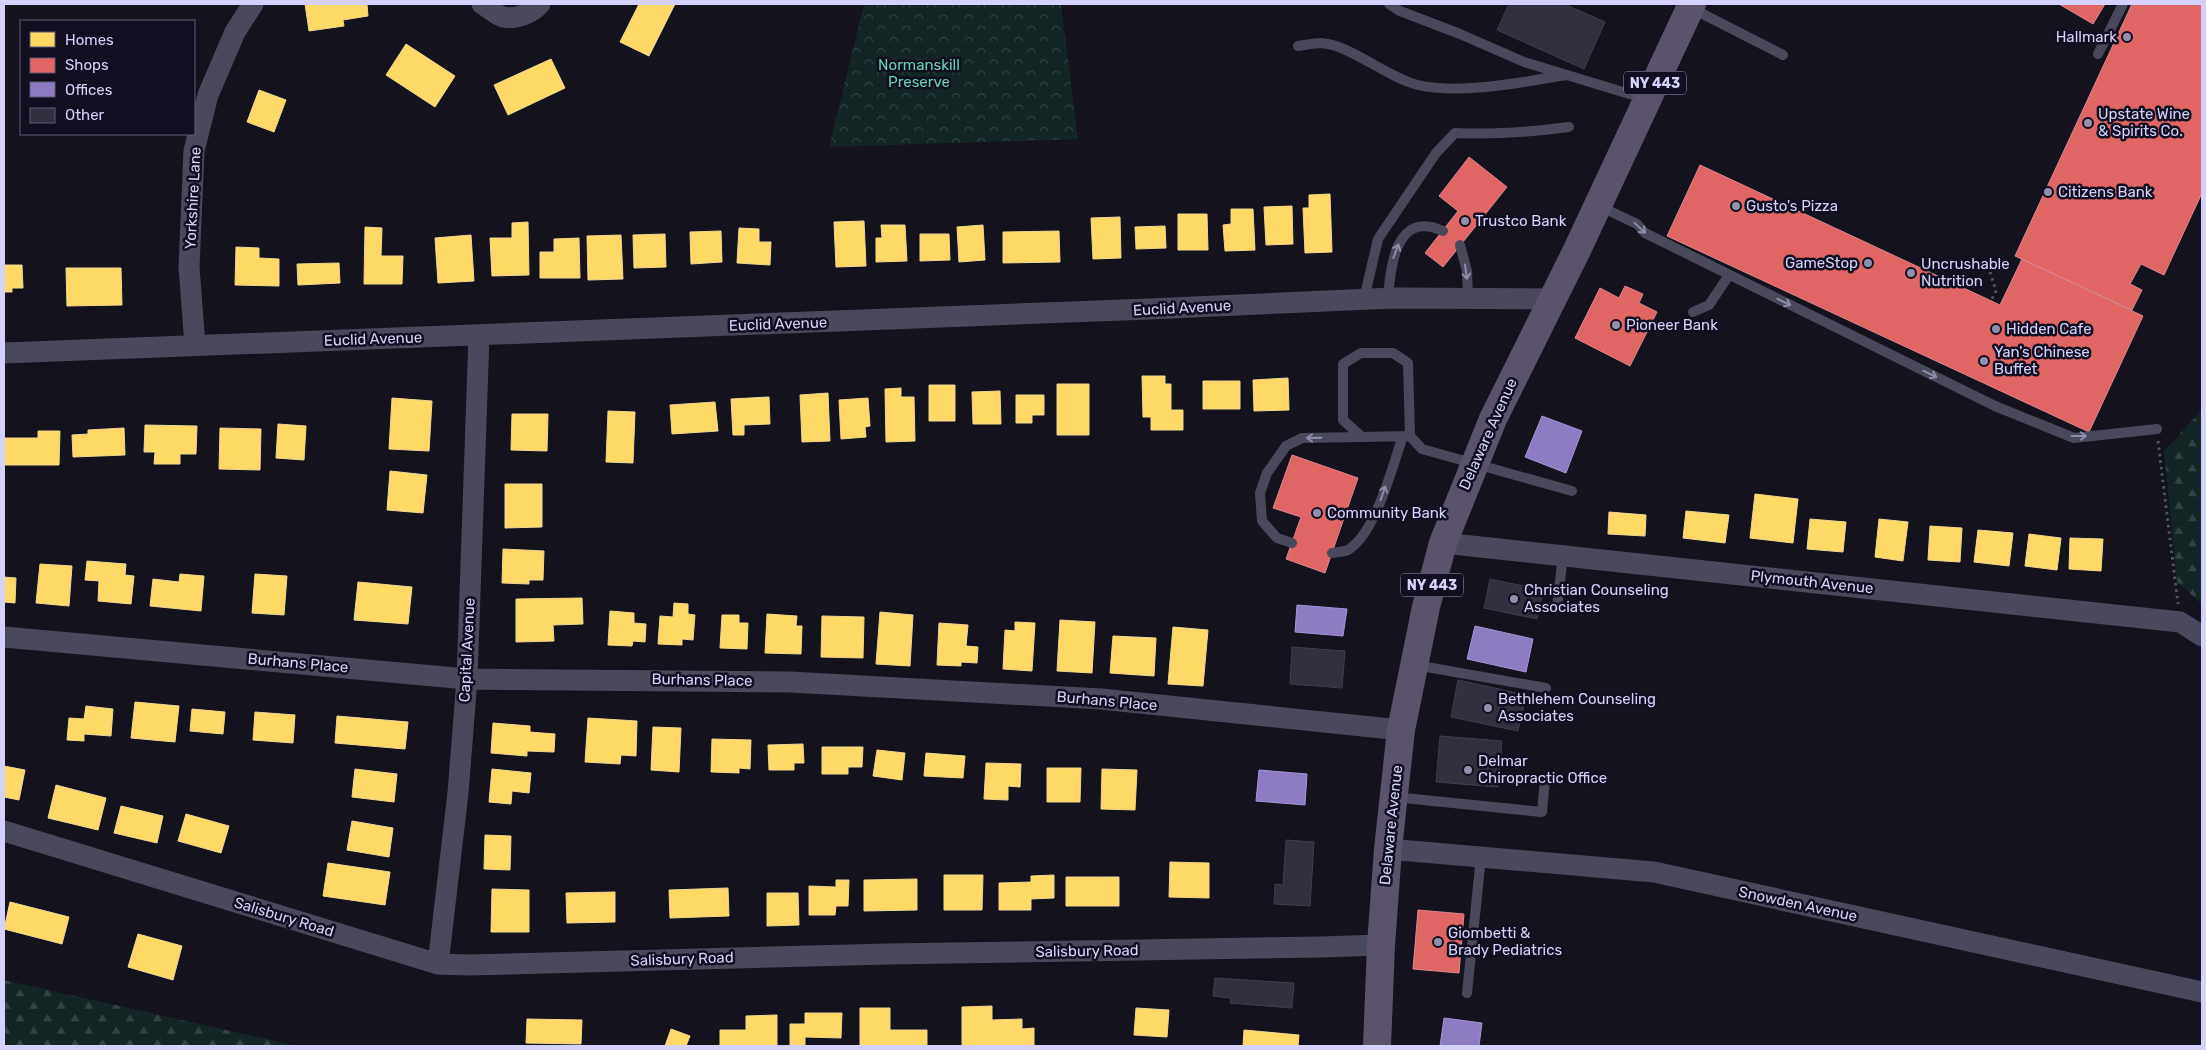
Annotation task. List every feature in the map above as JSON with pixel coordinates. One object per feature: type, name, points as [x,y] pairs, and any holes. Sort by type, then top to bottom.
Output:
[{"type":"main road","name":"Delaware Avenue","points":[[1377,1046],[1381,945],[1388,848],[1401,730],[1426,607],[1443,543],[1493,418],[1648,100],[1686,5]]},
{"type":"street","name":"Yorkshire Lane","points":[[195,345],[189,267],[194,151],[208,95],[235,32],[253,4]]},
{"type":"street","points":[[482,4],[503,17],[521,16],[534,10],[540,4]]},
{"type":"street","name":"Euclid Avenue","points":[[4,353],[479,336],[1388,299],[1551,299]]},
{"type":"street","name":"Capital Avenue","points":[[438,964],[458,793],[467,679],[479,336]]},
{"type":"street","name":"Plymouth Avenue","points":[[1443,543],[2180,622]]},
{"type":"street","points":[[2180,622],[2202,636]]},
{"type":"street","name":"Burhans Place","points":[[4,637],[467,679],[800,682],[1101,699],[1401,730]]},
{"type":"street","name":"Salisbury Road","points":[[4,831],[438,964],[469,965],[888,954],[1310,948],[1381,945]]},
{"type":"street","name":"Snowden Avenue","points":[[1388,848],[1654,872],[2202,992]]},
{"type":"lane","points":[[1389,4],[1400,7],[1524,62],[1648,100]]},
{"type":"lane","points":[[2098,54],[2123,4]]},
{"type":"lane","points":[[1686,5],[1783,55]]},
{"type":"lane","points":[[1298,46],[1321,43],[1340,48],[1394,76],[1421,85],[1452,87],[1505,85],[1566,75]]},
{"type":"lane","points":[[1364,300],[1378,238],[1436,153],[1455,133],[1482,135],[1534,132],[1569,127]]},
{"type":"lane","points":[[1598,206],[1637,224],[1645,233],[1995,406],[2074,438],[2157,429]]},
{"type":"lane","points":[[1388,299],[1394,254],[1402,239],[1407,233],[1421,226],[1428,225],[1443,231]]},
{"type":"lane","points":[[1460,245],[1467,271],[1468,300]]},
{"type":"lane","points":[[1693,312],[1709,305],[1729,275]]},
{"type":"lane","points":[[1332,553],[1346,551],[1360,540],[1374,516],[1406,436],[1408,363],[1393,353],[1361,353],[1343,364],[1343,420],[1362,437]]},
{"type":"lane","points":[[1292,543],[1277,538],[1262,521],[1260,493],[1267,473],[1286,446],[1302,438],[1406,436],[1422,449],[1572,492]]},
{"type":"lane","points":[[1557,607],[1563,555]]},
{"type":"lane","points":[[1414,664],[1546,688]]},
{"type":"lane","points":[[1393,797],[1542,812],[1545,780]]},
{"type":"lane","points":[[1467,993],[1481,857]]},
{"type":"path","points":[[1990,272],[1996,291],[1991,301]]},
{"type":"path","points":[[2157,429],[2180,622]]},
{"type":"green space","name":"Normanskill Preserve","points":[[864,4],[1061,4],[1078,139],[829,147]]},
{"type":"green space","points":[[2202,410],[2202,604],[2177,582],[2164,451]]},
{"type":"green space","points":[[4,980],[297,1046],[4,1046]]},
{"type":"building: Homes","points":[[305,4],[367,4],[368,16],[343,20],[344,26],[309,31]]},
{"type":"building: Homes","points":[[639,4],[675,4],[649,56],[620,42]]},
{"type":"building: Homes","points":[[406,44],[455,76],[435,107],[386,75]]},
{"type":"building: Homes","points":[[551,59],[565,88],[508,115],[494,85]]},
{"type":"building: Homes","points":[[259,90],[286,100],[274,132],[247,122]]},
{"type":"building: Homes","points":[[1330,194],[1332,252],[1305,253],[1303,208],[1309,208],[1309,195]]},
{"type":"building: Homes","points":[[1292,206],[1293,244],[1266,245],[1264,207]]},
{"type":"building: Homes","points":[[1231,209],[1253,209],[1255,250],[1225,251],[1223,225],[1231,224]]},
{"type":"building: Homes","points":[[1178,214],[1207,214],[1208,250],[1178,250]]},
{"type":"building: Homes","points":[[1120,217],[1121,258],[1093,259],[1091,218]]},
{"type":"building: Homes","points":[[864,221],[866,266],[836,267],[834,222]]},
{"type":"building: Homes","points":[[528,222],[529,275],[492,276],[490,238],[512,238],[512,223]]},
{"type":"building: Homes","points":[[881,225],[905,225],[907,261],[876,262],[876,238],[882,238]]},
{"type":"building: Homes","points":[[983,225],[985,260],[959,262],[957,227]]},
{"type":"building: Homes","points":[[1165,226],[1166,248],[1136,249],[1135,227]]},
{"type":"building: Homes","points":[[365,227],[382,228],[381,256],[403,256],[402,284],[364,284]]},
{"type":"building: Homes","points":[[739,228],[759,229],[759,242],[771,242],[770,265],[737,263]]},
{"type":"building: Homes","points":[[721,231],[722,262],[691,264],[690,232]]},
{"type":"building: Homes","points":[[1059,231],[1060,262],[1003,263],[1003,232]]},
{"type":"building: Homes","points":[[665,234],[666,267],[634,268],[633,235]]},
{"type":"building: Homes","points":[[920,234],[949,234],[950,260],[920,261]]},
{"type":"building: Homes","points":[[471,235],[474,281],[438,283],[435,238]]},
{"type":"building: Homes","points":[[621,235],[623,279],[588,280],[587,236]]},
{"type":"building: Homes","points":[[579,238],[580,278],[540,278],[540,252],[554,252],[554,239]]},
{"type":"building: Homes","points":[[236,247],[259,248],[259,258],[279,259],[279,286],[235,285]]},
{"type":"building: Homes","points":[[339,263],[340,283],[298,285],[297,264]]},
{"type":"building: Homes","points":[[5,265],[22,265],[23,288],[12,288],[12,292],[4,292]]},
{"type":"building: Homes","points":[[66,268],[121,268],[122,305],[67,306]]},
{"type":"building: Homes","points":[[1142,376],[1165,376],[1165,384],[1171,384],[1171,410],[1183,410],[1183,430],[1151,430],[1151,417],[1143,417]]},
{"type":"building: Homes","points":[[1288,378],[1289,410],[1254,411],[1253,380]]},
{"type":"building: Homes","points":[[1203,381],[1240,381],[1240,409],[1203,409]]},
{"type":"building: Homes","points":[[1057,384],[1089,384],[1089,435],[1057,435]]},
{"type":"building: Homes","points":[[929,385],[955,385],[955,421],[929,421]]},
{"type":"building: Homes","points":[[901,388],[901,397],[914,397],[915,441],[886,442],[885,389]]},
{"type":"building: Homes","points":[[1000,391],[1001,424],[973,424],[972,392]]},
{"type":"building: Homes","points":[[828,393],[830,441],[802,442],[800,395]]},
{"type":"building: Homes","points":[[1016,395],[1044,395],[1044,415],[1032,415],[1032,423],[1016,423]]},
{"type":"building: Homes","points":[[769,397],[770,424],[744,425],[744,435],[733,435],[731,399]]},
{"type":"building: Homes","points":[[392,398],[432,401],[429,451],[389,449]]},
{"type":"building: Homes","points":[[868,398],[870,426],[865,427],[866,437],[841,439],[839,400]]},
{"type":"building: Homes","points":[[715,402],[718,431],[672,434],[670,405]]},
{"type":"building: Homes","points":[[608,411],[635,412],[633,463],[606,462]]},
{"type":"building: Homes","points":[[512,414],[548,414],[547,451],[511,450]]},
{"type":"building: Homes","points":[[278,424],[306,426],[304,460],[276,458]]},
{"type":"building: Homes","points":[[145,425],[197,426],[196,454],[180,454],[180,464],[154,464],[155,452],[144,452]]},
{"type":"building: Homes","points":[[124,428],[125,455],[73,457],[72,435],[88,434],[88,430]]},
{"type":"building: Homes","points":[[220,428],[261,429],[260,470],[219,469]]},
{"type":"building: Homes","points":[[38,431],[60,431],[59,465],[4,465],[4,438],[38,438]]},
{"type":"building: Homes","points":[[390,471],[427,475],[423,513],[387,510]]},
{"type":"building: Homes","points":[[505,484],[542,484],[542,527],[505,528]]},
{"type":"building: Homes","points":[[1755,494],[1798,499],[1793,543],[1750,538]]},
{"type":"building: Homes","points":[[1686,511],[1729,515],[1725,543],[1683,538]]},
{"type":"building: Homes","points":[[1609,512],[1646,515],[1645,536],[1608,534]]},
{"type":"building: Homes","points":[[1810,519],[1846,522],[1843,552],[1807,549]]},
{"type":"building: Homes","points":[[1879,519],[1908,522],[1903,561],[1875,557]]},
{"type":"building: Homes","points":[[1930,526],[1962,528],[1960,562],[1928,560]]},
{"type":"building: Homes","points":[[1978,530],[2013,533],[2009,566],[1974,562]]},
{"type":"building: Homes","points":[[2029,534],[2061,538],[2057,570],[2025,566]]},
{"type":"building: Homes","points":[[2070,538],[2103,539],[2101,571],[2069,569]]},
{"type":"building: Homes","points":[[503,549],[544,551],[543,580],[529,580],[529,584],[502,583]]},
{"type":"building: Homes","points":[[87,561],[126,564],[125,575],[134,576],[131,604],[98,601],[99,581],[85,580]]},
{"type":"building: Homes","points":[[40,564],[72,566],[69,606],[36,603]]},
{"type":"building: Homes","points":[[180,574],[204,576],[201,611],[150,606],[153,579],[179,582]]},
{"type":"building: Homes","points":[[255,574],[287,576],[284,615],[252,613]]},
{"type":"building: Homes","points":[[4,577],[16,578],[15,603],[4,602]]},
{"type":"building: Homes","points":[[358,582],[412,587],[408,624],[354,620]]},
{"type":"building: Homes","points":[[582,598],[583,624],[553,625],[554,641],[516,642],[516,599]]},
{"type":"building: Homes","points":[[674,603],[688,604],[688,614],[695,615],[693,640],[682,639],[682,645],[658,644],[660,616],[673,617]]},
{"type":"building: Homes","points":[[610,611],[634,613],[634,623],[646,624],[645,642],[633,641],[632,646],[608,645]]},
{"type":"building: Homes","points":[[880,612],[913,615],[910,666],[876,664]]},
{"type":"building: Homes","points":[[767,614],[797,616],[796,626],[802,626],[801,654],[765,653]]},
{"type":"building: Homes","points":[[722,615],[739,615],[739,623],[748,623],[747,649],[720,648]]},
{"type":"building: Homes","points":[[822,616],[864,617],[863,658],[821,657]]},
{"type":"building: Homes","points":[[1060,620],[1095,622],[1092,673],[1057,671]]},
{"type":"building: Homes","points":[[1015,622],[1035,623],[1032,671],[1003,669],[1005,630],[1015,631]]},
{"type":"building: Homes","points":[[939,623],[968,625],[966,646],[978,647],[977,663],[961,662],[961,666],[937,665]]},
{"type":"building: Homes","points":[[1173,627],[1208,630],[1203,686],[1168,684]]},
{"type":"building: Homes","points":[[1113,636],[1156,638],[1154,676],[1110,673]]},
{"type":"building: Homes","points":[[135,702],[179,706],[175,742],[131,738]]},
{"type":"building: Homes","points":[[86,706],[113,709],[111,736],[84,734],[84,741],[67,740],[69,718],[84,719]]},
{"type":"building: Homes","points":[[192,709],[225,712],[223,734],[190,731]]},
{"type":"building: Homes","points":[[255,712],[295,715],[293,743],[253,740]]},
{"type":"building: Homes","points":[[337,716],[408,722],[405,749],[335,743]]},
{"type":"building: Homes","points":[[588,718],[637,721],[636,756],[621,755],[620,764],[585,762]]},
{"type":"building: Homes","points":[[493,723],[530,726],[530,732],[555,734],[554,752],[527,751],[527,756],[491,753]]},
{"type":"building: Homes","points":[[653,727],[681,728],[679,772],[651,770]]},
{"type":"building: Homes","points":[[712,739],[751,740],[750,769],[739,768],[739,773],[711,772]]},
{"type":"building: Homes","points":[[803,744],[804,763],[794,763],[794,770],[769,770],[768,745]]},
{"type":"building: Homes","points":[[822,747],[863,747],[862,767],[848,767],[848,774],[822,774]]},
{"type":"building: Homes","points":[[877,750],[905,753],[902,780],[873,776]]},
{"type":"building: Homes","points":[[926,753],[965,756],[963,778],[924,776]]},
{"type":"building: Homes","points":[[986,763],[1021,764],[1020,787],[1008,786],[1008,800],[984,799]]},
{"type":"building: Homes","points":[[4,766],[25,770],[19,800],[4,797]]},
{"type":"building: Homes","points":[[1047,768],[1081,768],[1080,802],[1047,802]]},
{"type":"building: Homes","points":[[355,769],[397,774],[394,802],[352,797]]},
{"type":"building: Homes","points":[[492,769],[531,773],[529,793],[512,791],[511,804],[489,802]]},
{"type":"building: Homes","points":[[1102,769],[1137,770],[1135,810],[1101,809]]},
{"type":"building: Homes","points":[[56,785],[106,798],[98,830],[48,818]]},
{"type":"building: Homes","points":[[121,806],[163,816],[157,843],[114,833]]},
{"type":"building: Homes","points":[[186,814],[229,826],[221,853],[178,841]]},
{"type":"building: Homes","points":[[352,821],[393,828],[389,857],[347,850]]},
{"type":"building: Homes","points":[[485,835],[511,836],[510,870],[484,869]]},
{"type":"building: Homes","points":[[1170,862],[1209,863],[1209,898],[1169,897]]},
{"type":"building: Homes","points":[[328,863],[390,872],[385,905],[323,896]]},
{"type":"building: Homes","points":[[944,875],[983,875],[982,910],[944,910]]},
{"type":"building: Homes","points":[[1054,875],[1054,898],[1031,899],[1031,910],[999,910],[999,883],[1031,882],[1031,876]]},
{"type":"building: Homes","points":[[1066,877],[1119,877],[1119,906],[1066,906]]},
{"type":"building: Homes","points":[[917,879],[917,910],[864,911],[864,880]]},
{"type":"building: Homes","points":[[836,880],[849,880],[848,906],[836,906],[835,915],[809,915],[809,886],[836,887]]},
{"type":"building: Homes","points":[[728,888],[729,916],[670,918],[669,890]]},
{"type":"building: Homes","points":[[492,889],[529,890],[529,932],[491,932]]},
{"type":"building: Homes","points":[[615,892],[615,922],[567,923],[566,893]]},
{"type":"building: Homes","points":[[767,893],[798,893],[799,925],[767,926]]},
{"type":"building: Homes","points":[[10,902],[69,917],[62,944],[4,929]]},
{"type":"building: Homes","points":[[138,934],[182,946],[173,980],[128,967]]},
{"type":"building: Homes","points":[[992,1006],[992,1020],[1022,1019],[1022,1029],[1034,1028],[1034,1046],[962,1046],[962,1007]]},
{"type":"building: Homes","points":[[860,1008],[890,1008],[890,1030],[927,1030],[927,1046],[860,1046]]},
{"type":"building: Homes","points":[[1136,1008],[1169,1010],[1167,1037],[1134,1035]]},
{"type":"building: Homes","points":[[805,1013],[842,1013],[841,1038],[805,1037],[805,1046],[790,1046],[790,1024],[805,1024]]},
{"type":"building: Homes","points":[[777,1015],[777,1046],[720,1046],[720,1030],[746,1030],[746,1016]]},
{"type":"building: Homes","points":[[527,1019],[582,1020],[581,1044],[526,1043]]},
{"type":"building: Homes","points":[[671,1029],[690,1036],[686,1046],[665,1046]]},
{"type":"building: Homes","points":[[1244,1030],[1299,1035],[1298,1046],[1243,1046]]},
{"type":"building: Shops","points":[[2059,4],[2105,4],[2093,24]]},
{"type":"building: Shops","points":[[2132,4],[2202,4],[2202,193],[2164,275],[2141,264],[2130,284],[2142,290],[2132,310],[2015,256]]},
{"type":"building: Shops","name":"Trustco Bank","points":[[1469,157],[1507,187],[1443,267],[1425,253],[1458,211],[1439,196]]},
{"type":"building: Shops","points":[[1700,165],[2000,305],[2022,259],[2143,316],[2089,432],[1667,236]]},
{"type":"building: Shops","name":"Pioneer Bank","points":[[1625,286],[1643,294],[1639,303],[1657,312],[1630,366],[1575,338],[1600,288],[1619,298]]},
{"type":"building: Shops","name":"Community Bank","points":[[1292,455],[1358,478],[1325,573],[1286,559],[1301,517],[1273,508]]},
{"type":"building: Shops","name":"Giombetti & Brady Pediatrics","points":[[1418,910],[1464,914],[1459,973],[1413,969]]},
{"type":"building: Offices","points":[[1542,416],[1582,431],[1566,473],[1525,457]]},
{"type":"building: Offices","points":[[1297,605],[1347,609],[1343,636],[1295,632]]},
{"type":"building: Offices","points":[[1475,626],[1533,639],[1526,672],[1467,659]]},
{"type":"building: Offices","points":[[1259,770],[1307,774],[1305,805],[1256,801]]},
{"type":"building: Offices","points":[[1444,1018],[1482,1023],[1479,1046],[1440,1046]]},
{"type":"building: Other","points":[[1509,4],[1564,4],[1605,22],[1584,69],[1497,30]]},
{"type":"building: Other","name":"Christian Counseling Associates","points":[[1490,579],[1543,590],[1537,619],[1484,608]]},
{"type":"building: Other","points":[[1292,647],[1345,651],[1342,688],[1290,684]]},
{"type":"building: Other","name":"Bethlehem Counseling Associates","points":[[1458,680],[1526,695],[1518,731],[1451,717]]},
{"type":"building: Other","name":"Delmar Chiropractic Office","points":[[1440,736],[1502,741],[1498,787],[1436,782]]},
{"type":"building: Other","points":[[1286,840],[1314,842],[1310,906],[1274,904],[1275,884],[1283,885]]},
{"type":"building: Other","points":[[1215,978],[1294,983],[1292,1008],[1230,1003],[1231,998],[1213,996]]},
{"type":"place","name":"Hallmark","points":[[2127,37]]},
{"type":"place","name":"Upstate Wine & Spirits Co.","points":[[2088,123]]},
{"type":"place","name":"Citizens Bank","points":[[2048,192]]},
{"type":"place","name":"Gusto's Pizza","points":[[1736,206]]},
{"type":"place","name":"Trustco Bank","points":[[1465,221]]},
{"type":"place","name":"GameStop","points":[[1868,263]]},
{"type":"place","name":"Uncrushable Nutrition","points":[[1911,273]]},
{"type":"place","name":"Pioneer Bank","points":[[1616,325]]},
{"type":"place","name":"Hidden Cafe","points":[[1996,329]]},
{"type":"place","name":"Yan's Chinese Buffet","points":[[1984,361]]},
{"type":"place","name":"Community Bank","points":[[1317,513]]},
{"type":"place","name":"Christian Counseling Associates","points":[[1514,599]]},
{"type":"place","name":"Bethlehem Counseling Associates","points":[[1488,708]]},
{"type":"place","name":"Delmar Chiropractic Office","points":[[1468,770]]},
{"type":"place","name":"Giombetti & Brady Pediatrics","points":[[1438,942]]}]
